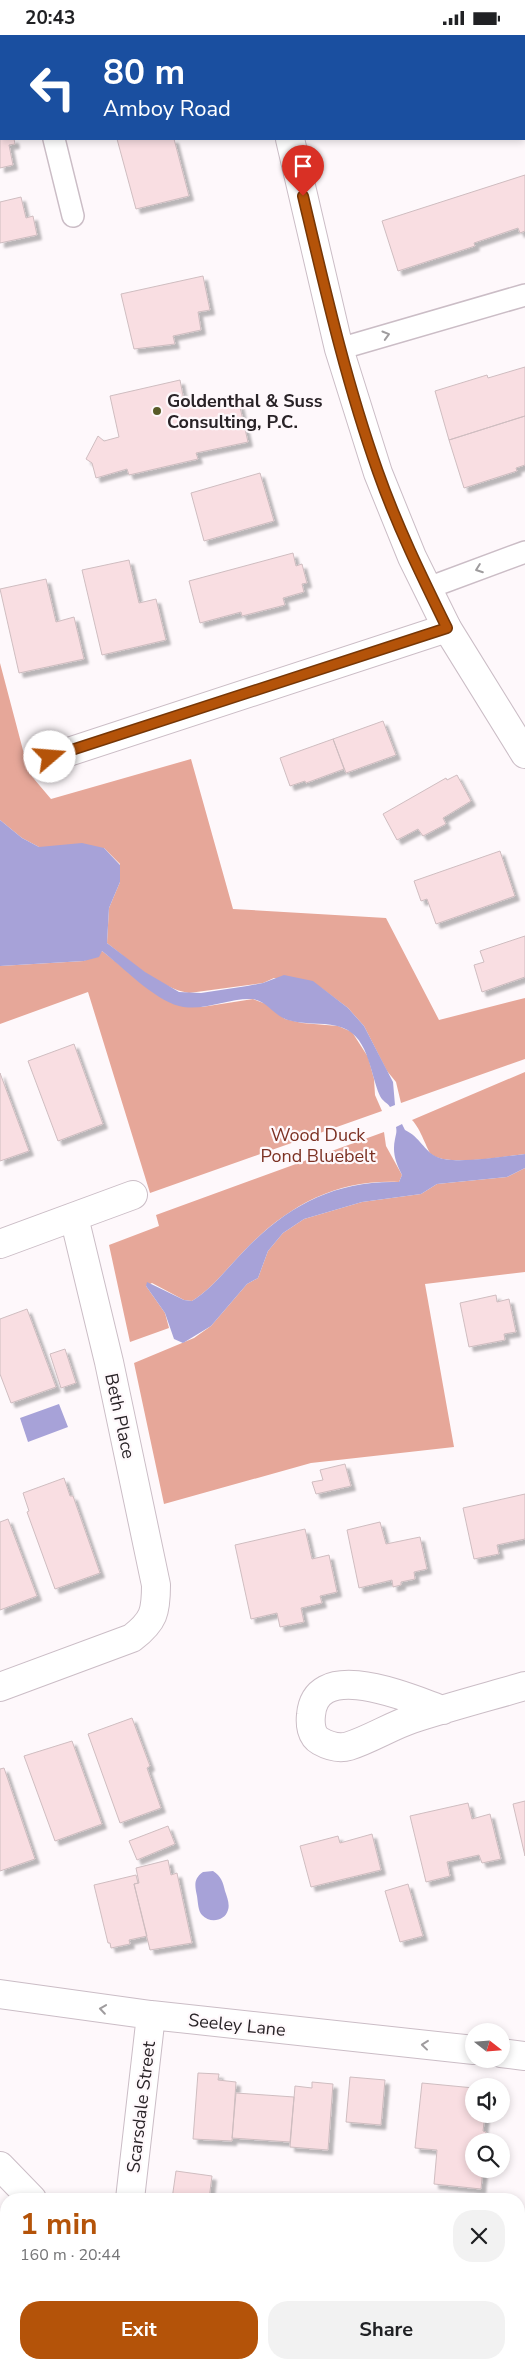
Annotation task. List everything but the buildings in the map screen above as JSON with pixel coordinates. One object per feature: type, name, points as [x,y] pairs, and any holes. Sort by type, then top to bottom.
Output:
[{"type":"street","points":[[290,140],[339,349],[378,473],[447,628],[525,755]]},
{"type":"street","points":[[50,757],[447,628]]},
{"type":"street","points":[[0,1244],[133,1195]]},
{"type":"street","name":"Beth Place","points":[[0,1687],[132,1638],[145,1628],[153,1617],[156,1585],[109,1362],[74,1217]]},
{"type":"street","points":[[442,1710],[525,1686]]},
{"type":"street","name":"Seeley Lane","points":[[0,1994],[151,2015],[465,2049]]},
{"type":"street","name":"Scarsdale Street","points":[[131,2193],[151,2015]]},
{"type":"street","points":[[510,2054],[525,2056]]},
{"type":"street","points":[[0,2166],[26,2193]]},
{"type":"lane","points":[[54,140],[73,216]]},
{"type":"lane","points":[[339,349],[525,295]]},
{"type":"lane","points":[[428,588],[525,552]]},
{"type":"shaded area","points":[[0,663],[29,773],[51,799],[191,759],[233,909],[386,918],[439,1020],[525,998],[525,1059],[401,1103],[396,1082],[387,1071],[364,1026],[348,1008],[320,987],[274,978],[263,983],[189,993],[167,986],[135,965],[107,943],[109,908],[120,882],[120,864],[104,848],[39,847],[22,838],[0,820]]},
{"type":"shaded area","points":[[0,820],[22,838],[39,847],[82,843],[104,848],[120,865],[120,882],[109,908],[107,943],[145,972],[179,992],[201,993],[247,986],[263,983],[284,975],[313,981],[348,1008],[364,1026],[393,1082],[395,1105],[390,1107],[382,1100],[366,1054],[356,1036],[348,1030],[337,1026],[288,1020],[278,1015],[262,1002],[252,999],[197,1007],[179,1006],[149,990],[102,951],[99,957],[84,961],[0,966]]},
{"type":"shaded area","points":[[102,951],[162,998],[202,1007],[253,999],[266,1004],[285,1019],[302,1023],[338,1026],[352,1032],[368,1057],[374,1079],[375,1095],[382,1111],[150,1193],[88,992],[0,1024],[0,966],[84,961]]},
{"type":"shaded area","points":[[525,1072],[525,1154],[449,1160],[431,1154],[412,1120]]},
{"type":"shaded area","points":[[402,1124],[405,1130],[437,1157],[467,1160],[525,1154],[525,1168],[507,1177],[437,1184],[421,1194],[362,1202],[304,1219],[283,1233],[268,1251],[258,1278],[247,1284],[211,1326],[183,1343],[174,1339],[165,1313],[146,1286],[147,1282],[184,1300],[192,1301],[213,1284],[260,1235],[295,1209],[333,1191],[376,1183],[399,1182],[402,1175],[395,1158],[394,1144],[396,1127]]},
{"type":"shaded area","points":[[384,1132],[386,1146],[402,1175],[399,1182],[376,1182],[354,1185],[314,1199],[295,1209],[260,1235],[213,1284],[192,1301],[184,1300],[152,1283],[146,1286],[165,1313],[169,1328],[130,1342],[109,1245],[159,1226],[156,1215]]},
{"type":"shaded area","points":[[525,1168],[525,1272],[425,1284],[454,1447],[311,1463],[164,1504],[134,1363],[194,1338],[211,1326],[247,1284],[258,1278],[268,1251],[283,1233],[304,1219],[362,1202],[421,1194],[437,1184],[507,1177]]},
{"type":"shaded area","points":[[59,1404],[68,1427],[28,1442],[20,1418]]},
{"type":"shaded area","points":[[213,1871],[222,1882],[229,1905],[224,1917],[217,1920],[209,1920],[201,1913],[198,1906],[195,1886],[196,1880],[203,1872]]},
{"type":"place","name":"Goldenthal & Suss Consulting, P.C.","points":[[157,411]]},
{"type":"route","points":[[50,757],[447,628],[412,557],[378,473],[339,349],[303,196]]},
{"type":"park label","name":"Wood Duck Pond Bluebelt","points":[[318,1146]]}]
